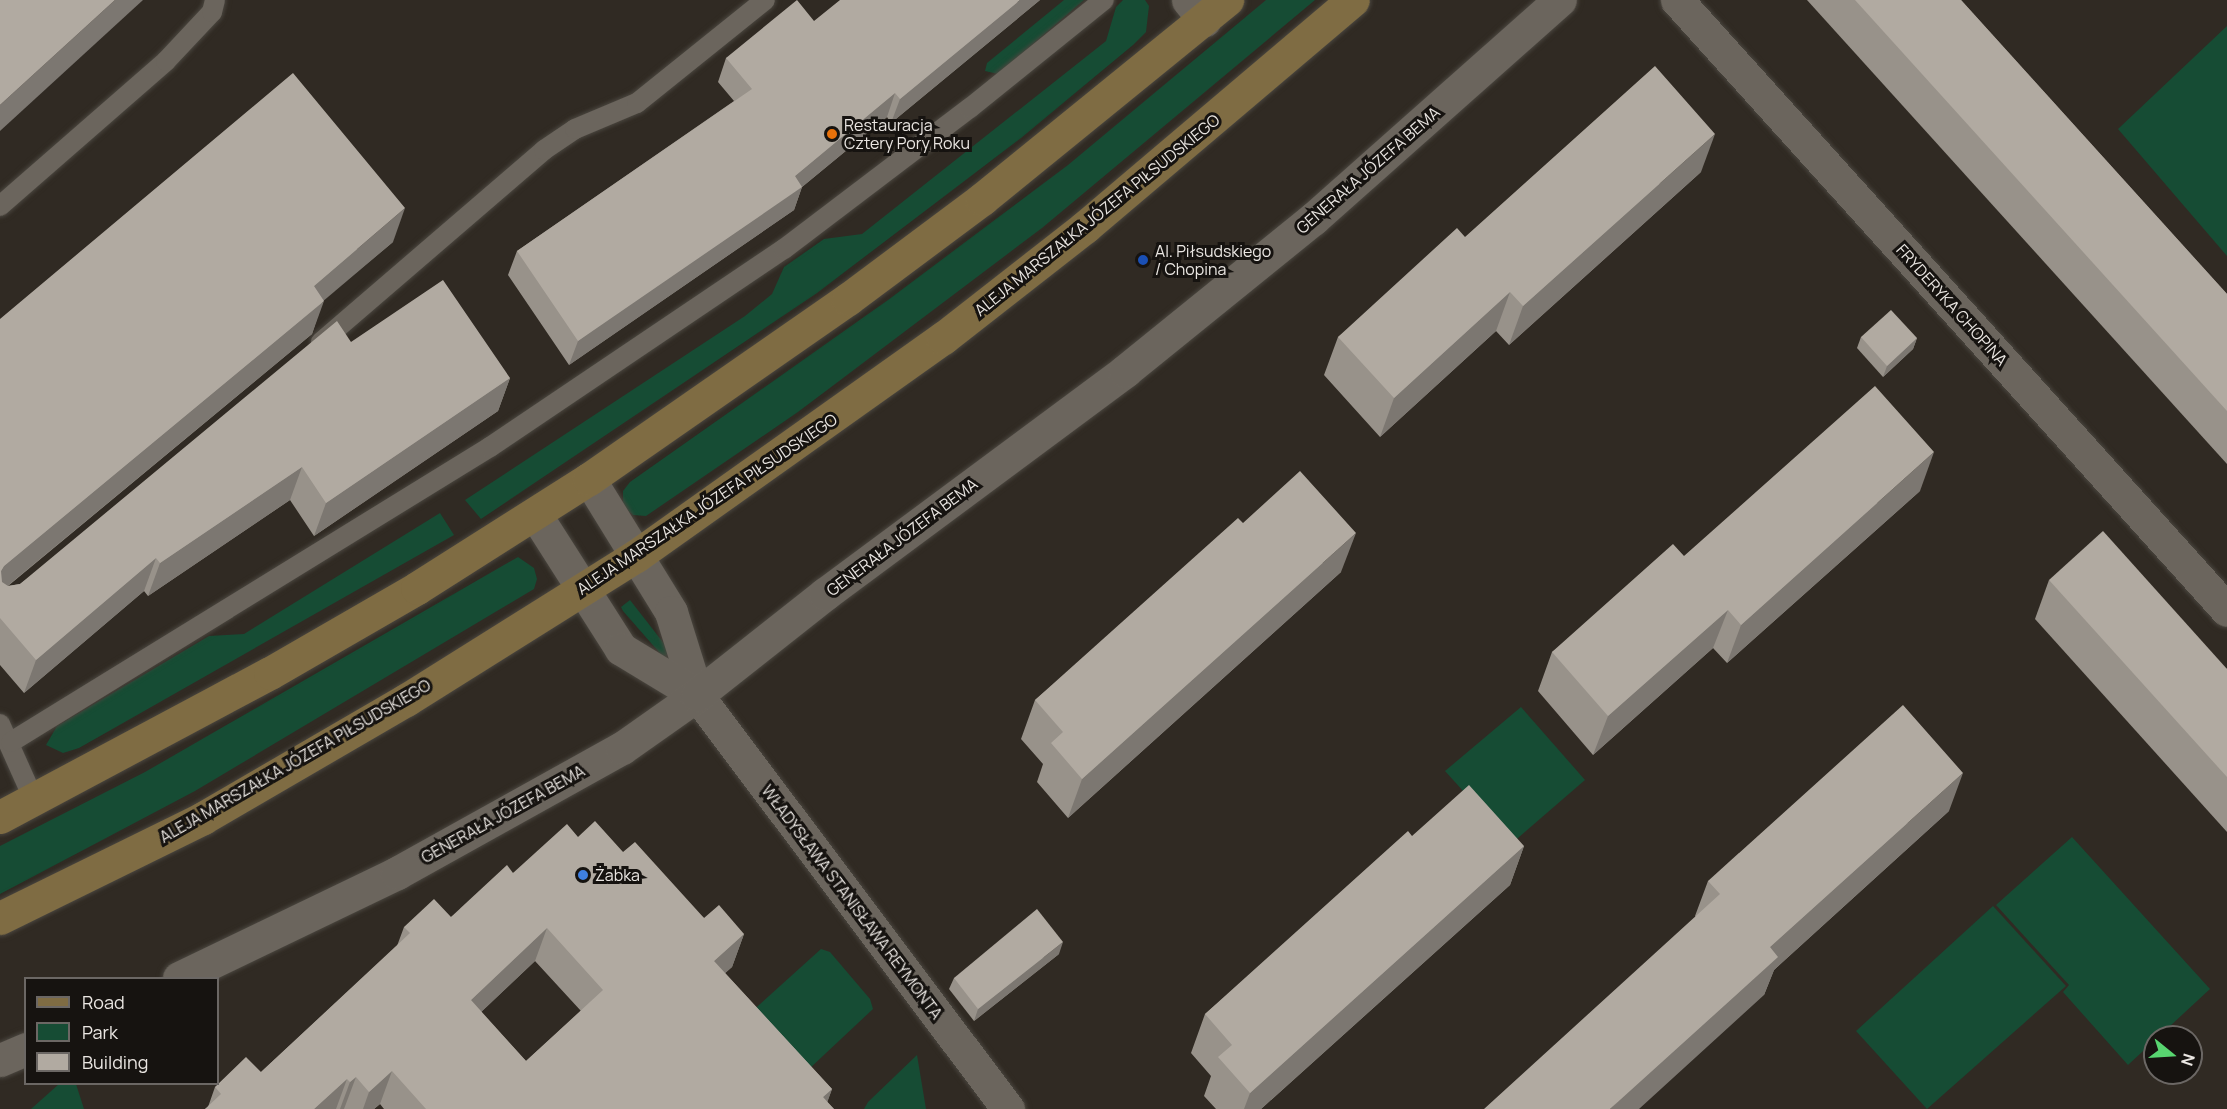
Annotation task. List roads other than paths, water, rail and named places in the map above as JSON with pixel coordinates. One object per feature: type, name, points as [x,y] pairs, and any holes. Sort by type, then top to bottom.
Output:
[{"type":"street","name":"ALEJA MARSZAŁKA JÓZEFA PIŁSUDSKIEGO","points":[[0,918],[203,818],[406,700],[636,556],[943,338],[1085,227],[1353,0]]},
{"type":"street","name":"GENERAŁA JÓZEFA BEMA","points":[[181,977],[397,873],[622,748],[697,695],[825,594],[1125,371],[1312,219],[1560,0]]},
{"type":"street","name":"FRYDERYKA CHOPINA","points":[[1677,0],[2227,610]]},
{"type":"street","points":[[0,817],[270,673],[535,514],[589,479],[848,299],[1062,136],[1206,7]]},
{"type":"street","name":"WŁADYSŁAWA STANISŁAWA REYMONTA","points":[[589,479],[671,612],[697,695],[1008,1109]]},
{"type":"street","name":"WŁADYSŁAWA STANISŁAWA REYMONTA","points":[[535,514],[621,649],[697,695]]},
{"type":"street","points":[[0,1060],[24,1050]]},
{"type":"lane","points":[[0,206],[166,61],[212,12],[215,0]]},
{"type":"lane","points":[[307,354],[544,150],[575,129],[637,103],[765,0]]},
{"type":"lane","points":[[11,742],[490,447],[784,249],[970,108],[1104,0]]},
{"type":"lane","points":[[0,724],[11,742],[34,800]]},
{"type":"place","name":"Restauracja Cztery Pory Roku","points":[[832,134]]},
{"type":"place","name":"Al. Piłsudskiego / Chopina","points":[[1143,260]]},
{"type":"place","name":"Żabka","points":[[583,875]]}]
